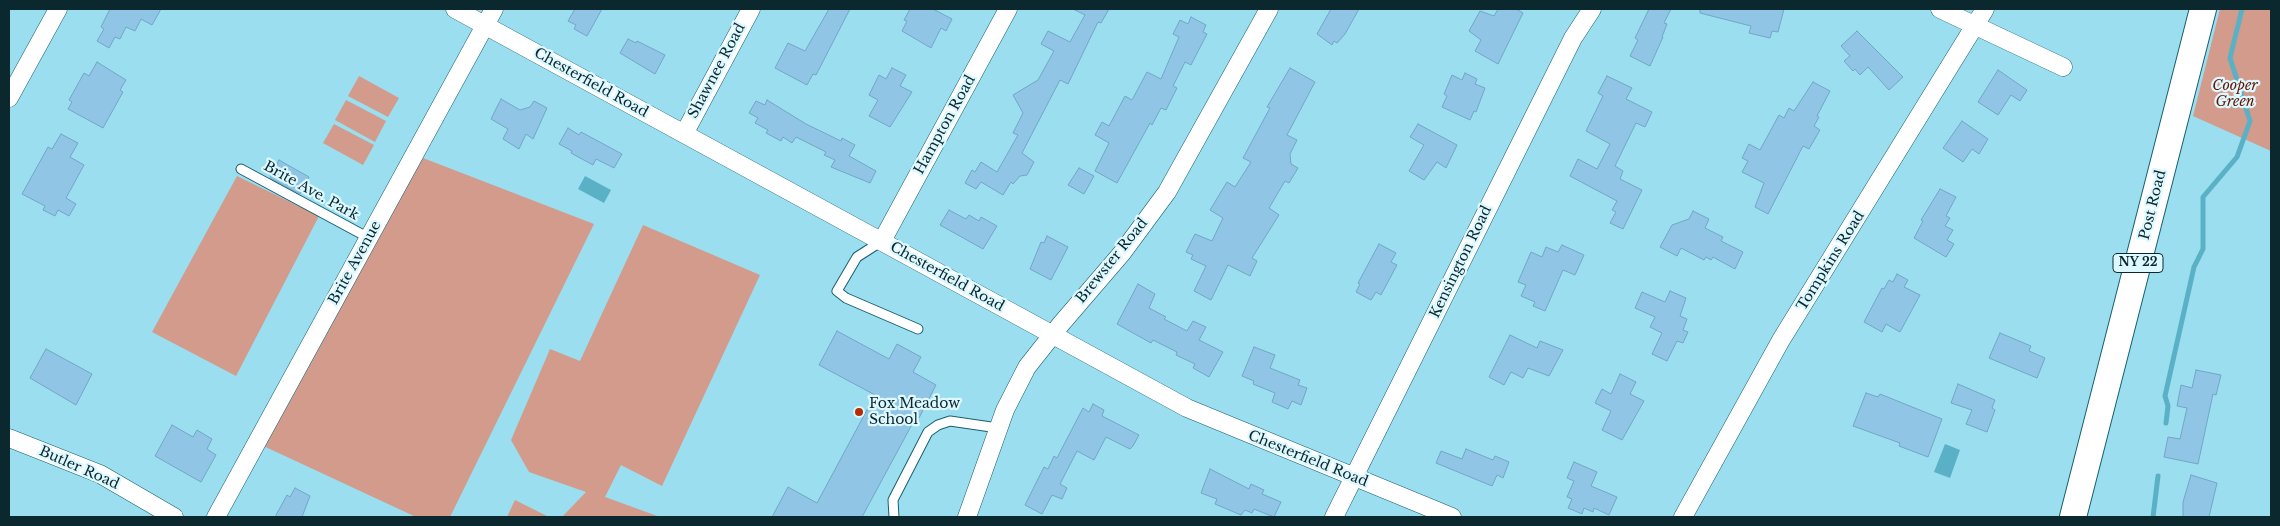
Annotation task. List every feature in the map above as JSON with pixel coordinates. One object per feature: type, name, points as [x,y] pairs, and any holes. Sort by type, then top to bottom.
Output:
[{"type":"main road","name":"Post Road","points":[[2073,517],[2203,9]]},
{"type":"street","points":[[9,98],[58,9]]},
{"type":"street","name":"Chesterfield Road","points":[[455,9],[882,240],[1187,408],[1452,517]]},
{"type":"street","name":"Brite Avenue","points":[[216,517],[494,9]]},
{"type":"street","name":"Shawnee Road","points":[[684,134],[752,9]]},
{"type":"street","name":"Hampton Road","points":[[882,240],[1008,9]]},
{"type":"street","name":"Brewster Road","points":[[967,517],[1005,410],[1027,367],[1122,253],[1167,192],[1269,9]]},
{"type":"street","name":"Kensington Road","points":[[1334,517],[1573,38],[1592,9]]},
{"type":"street","points":[[1940,9],[2063,67]]},
{"type":"street","name":"Tompkins Road","points":[[1683,517],[1781,340],[1985,9]]},
{"type":"street","name":"Butler Road","points":[[9,438],[100,474],[174,517]]},
{"type":"lane","name":"Brite Ave. Park","points":[[241,169],[368,238]]},
{"type":"lane","points":[[882,240],[857,257],[837,291],[846,298],[918,329]]},
{"type":"lane","points":[[894,517],[893,500],[928,432],[938,425],[950,421],[998,428]]},
{"type":"green space","name":"Cooper Green","points":[[2220,9],[2271,9],[2271,151],[2193,116]]},
{"type":"green space","points":[[359,76],[399,98],[388,117],[348,96]]},
{"type":"green space","points":[[346,100],[386,121],[375,142],[335,120]]},
{"type":"green space","points":[[334,124],[374,145],[363,165],[323,143]]},
{"type":"green space","points":[[423,158],[594,224],[450,517],[416,517],[257,443]]},
{"type":"green space","points":[[237,176],[319,216],[236,376],[152,332]]},
{"type":"green space","points":[[643,225],[760,275],[662,486],[621,465],[605,497],[660,517],[562,517],[586,492],[529,472],[511,440],[550,349],[580,361]]},
{"type":"green space","points":[[515,500],[549,517],[507,517]]},
{"type":"water","points":[[585,176],[611,190],[604,203],[578,189]]},
{"type":"water","points":[[1945,444],[1960,450],[1950,478],[1934,472]]},
{"type":"building","points":[[110,9],[161,9],[152,25],[141,19],[135,31],[126,27],[120,39],[115,37],[109,48],[97,41],[104,29],[101,27]]},
{"type":"building","points":[[575,9],[602,9],[587,36],[574,29],[576,25],[568,21]]},
{"type":"building","points":[[829,9],[850,9],[816,75],[813,74],[807,85],[775,68],[788,43],[805,51]]},
{"type":"building","points":[[910,9],[933,9],[952,19],[946,31],[941,28],[931,48],[902,31],[907,21],[904,20]]},
{"type":"building","points":[[1073,9],[1109,9],[1101,23],[1098,22],[1068,84],[1060,80],[1022,153],[1034,162],[1027,175],[1020,176],[1013,184],[1011,182],[1003,195],[981,182],[976,189],[965,183],[972,170],[975,172],[981,162],[997,172],[1018,135],[1013,133],[1023,113],[1013,95],[1038,80],[1054,51],[1041,44],[1048,31],[1070,42],[1085,15]]},
{"type":"building","points":[[1331,9],[1359,9],[1345,34],[1337,43],[1334,41],[1332,45],[1317,34]]},
{"type":"building","points":[[1498,9],[1516,9],[1523,13],[1498,64],[1475,51],[1481,40],[1469,31],[1480,11],[1494,16]]},
{"type":"building","points":[[1649,9],[1671,9],[1664,23],[1667,24],[1663,37],[1650,66],[1630,56],[1638,40],[1635,38]]},
{"type":"building","points":[[1700,9],[1784,9],[1778,32],[1772,31],[1770,38],[1749,33],[1751,26],[1700,13]]},
{"type":"building","points":[[1191,17],[1206,25],[1203,32],[1207,34],[1191,65],[1185,62],[1173,86],[1177,88],[1166,110],[1161,108],[1152,125],[1150,123],[1117,183],[1095,171],[1109,143],[1095,135],[1102,122],[1109,126],[1125,96],[1132,100],[1147,72],[1161,79],[1179,37],[1173,34],[1180,20],[1188,24]]},
{"type":"building","points":[[1857,31],[1903,77],[1889,90],[1868,67],[1860,75],[1855,69],[1853,71],[1844,61],[1850,56],[1841,46]]},
{"type":"building","points":[[628,39],[636,43],[637,41],[665,55],[655,74],[620,53]]},
{"type":"building","points":[[97,62],[126,80],[120,90],[123,92],[103,128],[68,109],[72,102],[69,100],[84,73],[89,76]]},
{"type":"building","points":[[892,68],[906,75],[900,86],[912,92],[890,127],[869,116],[878,100],[869,95],[879,75],[886,79]]},
{"type":"building","points":[[1290,68],[1315,82],[1287,135],[1297,140],[1290,154],[1291,164],[1298,168],[1289,183],[1285,181],[1269,208],[1279,215],[1252,258],[1257,261],[1250,276],[1228,265],[1211,300],[1194,291],[1206,266],[1191,259],[1193,255],[1186,252],[1195,234],[1212,241],[1223,218],[1210,210],[1227,182],[1235,187],[1251,162],[1243,158],[1270,108],[1267,107]]},
{"type":"building","points":[[1998,70],[2027,90],[2020,101],[2011,95],[1998,115],[1978,102]]},
{"type":"building","points":[[1465,73],[1477,79],[1475,84],[1485,88],[1476,112],[1474,111],[1470,120],[1442,107],[1447,96],[1444,94],[1452,75],[1462,80]]},
{"type":"building","points":[[1607,76],[1632,88],[1626,99],[1652,112],[1645,127],[1636,123],[1615,166],[1623,171],[1620,179],[1642,190],[1623,229],[1610,223],[1616,212],[1612,210],[1617,201],[1570,176],[1578,159],[1597,169],[1610,144],[1586,131],[1603,96],[1598,93]]},
{"type":"building","points":[[1813,82],[1830,91],[1814,126],[1820,130],[1809,149],[1803,146],[1768,214],[1755,207],[1764,183],[1742,172],[1748,161],[1742,158],[1749,144],[1760,150],[1779,115],[1784,118],[1789,108],[1794,111]]},
{"type":"building","points":[[501,99],[520,110],[530,107],[534,101],[547,108],[533,139],[526,134],[519,149],[503,139],[508,129],[491,119]]},
{"type":"building","points":[[767,100],[806,124],[841,141],[842,138],[855,145],[849,156],[876,171],[870,183],[831,167],[835,160],[824,155],[826,152],[796,137],[792,143],[783,137],[781,141],[766,133],[768,130],[755,123],[758,118],[749,113],[756,101],[765,105]]},
{"type":"building","points":[[1962,121],[1988,139],[1979,154],[1972,149],[1963,162],[1943,148]]},
{"type":"building","points":[[1418,124],[1457,145],[1446,168],[1437,162],[1424,180],[1409,171],[1424,145],[1410,137]]},
{"type":"building","points":[[568,128],[579,135],[581,132],[622,154],[614,168],[596,159],[593,165],[559,144]]},
{"type":"building","points":[[61,134],[78,143],[70,157],[84,165],[66,198],[76,204],[69,216],[58,210],[55,216],[43,210],[45,206],[22,194],[48,147],[52,149]]},
{"type":"building","points":[[279,160],[309,177],[300,194],[270,178]]},
{"type":"building","points":[[1079,168],[1094,176],[1084,194],[1068,185]]},
{"type":"building","points":[[1940,189],[1956,197],[1946,216],[1950,218],[1945,226],[1953,230],[1947,240],[1954,244],[1946,257],[1914,238],[1923,221],[1921,220]]},
{"type":"building","points":[[949,210],[966,219],[969,215],[979,221],[981,217],[997,226],[983,249],[940,225]]},
{"type":"building","points":[[1693,211],[1709,219],[1705,228],[1723,237],[1721,241],[1743,252],[1735,269],[1713,257],[1711,260],[1706,257],[1704,260],[1681,248],[1677,256],[1660,247],[1672,225],[1689,219]]},
{"type":"building","points":[[1047,236],[1068,247],[1051,280],[1030,269],[1041,242],[1044,243]]},
{"type":"building","points":[[1379,244],[1396,253],[1391,262],[1397,265],[1381,295],[1376,292],[1371,300],[1356,292],[1360,284],[1358,283]]},
{"type":"building","points":[[1562,245],[1584,255],[1575,275],[1563,270],[1545,311],[1533,306],[1535,302],[1521,296],[1526,285],[1518,282],[1531,252],[1542,257],[1546,247],[1558,252]]},
{"type":"building","points":[[1897,274],[1908,280],[1904,287],[1920,295],[1900,332],[1886,324],[1882,332],[1864,322],[1882,288],[1884,289],[1889,280],[1893,282]]},
{"type":"building","points":[[1138,284],[1155,294],[1149,308],[1166,317],[1164,319],[1187,331],[1193,321],[1206,327],[1199,340],[1223,352],[1209,377],[1193,368],[1195,364],[1176,355],[1177,352],[1153,340],[1151,343],[1117,324]]},
{"type":"building","points":[[1670,291],[1686,298],[1680,316],[1687,319],[1683,330],[1688,332],[1683,343],[1677,341],[1667,361],[1652,354],[1662,333],[1650,327],[1655,317],[1635,308],[1642,292],[1665,302]]},
{"type":"building","points":[[837,331],[889,359],[897,344],[921,357],[913,372],[936,385],[919,418],[916,417],[862,517],[772,517],[788,487],[817,503],[875,395],[819,365]]},
{"type":"building","points":[[2000,333],[2031,346],[2029,351],[2045,358],[2037,378],[1989,358]]},
{"type":"building","points":[[1510,335],[1537,348],[1540,341],[1563,350],[1549,376],[1528,368],[1523,378],[1511,372],[1504,385],[1489,377]]},
{"type":"building","points":[[1254,347],[1275,355],[1270,368],[1300,380],[1298,385],[1307,388],[1301,405],[1292,401],[1288,409],[1272,402],[1275,393],[1253,384],[1254,381],[1242,376]]},
{"type":"building","points":[[46,349],[92,374],[76,405],[30,378]]},
{"type":"building","points":[[2196,370],[2221,375],[2216,395],[2213,394],[2198,464],[2164,457],[2168,437],[2180,439],[2187,408],[2177,406],[2181,385],[2192,388]]},
{"type":"building","points":[[1620,374],[1636,382],[1630,394],[1644,401],[1622,440],[1602,430],[1611,411],[1595,403],[1602,389],[1611,394]]},
{"type":"building","points":[[1958,384],[1995,400],[1992,408],[1995,410],[1987,432],[1966,424],[1972,410],[1951,403]]},
{"type":"building","points":[[1866,393],[1878,397],[1880,394],[1942,419],[1928,457],[1899,446],[1900,443],[1853,426]]},
{"type":"building","points":[[1093,404],[1104,410],[1102,416],[1139,435],[1133,446],[1130,449],[1106,437],[1094,460],[1077,451],[1060,484],[1067,488],[1062,499],[1052,495],[1042,514],[1025,505],[1044,467],[1048,469],[1054,456],[1057,458],[1083,408],[1089,412]]},
{"type":"building","points":[[172,425],[193,437],[197,430],[212,439],[207,449],[216,455],[201,482],[155,456]]},
{"type":"building","points":[[1466,449],[1493,460],[1495,456],[1509,462],[1503,478],[1497,475],[1492,486],[1436,463],[1441,451],[1462,459]]},
{"type":"building","points":[[1574,462],[1597,472],[1591,486],[1617,497],[1609,515],[1594,508],[1593,512],[1584,508],[1582,514],[1568,508],[1572,499],[1567,497],[1574,481],[1567,478]]},
{"type":"building","points":[[1210,469],[1249,489],[1251,484],[1264,490],[1262,494],[1281,502],[1274,517],[1254,509],[1252,513],[1245,510],[1241,515],[1215,504],[1217,499],[1201,493]]},
{"type":"building","points":[[2191,475],[2217,483],[2209,517],[2183,517],[2183,502]]},
{"type":"building","points":[[295,488],[310,496],[302,517],[275,517],[287,495],[290,497]]},
{"type":"waterway","points":[[2166,423],[2168,406],[2165,396],[2194,267],[2203,249],[2203,197],[2237,157],[2250,121],[2230,58],[2242,9]]},
{"type":"waterway","points":[[2153,517],[2158,476]]},
{"type":"place","name":"Fox Meadow School","points":[[859,412]]}]
